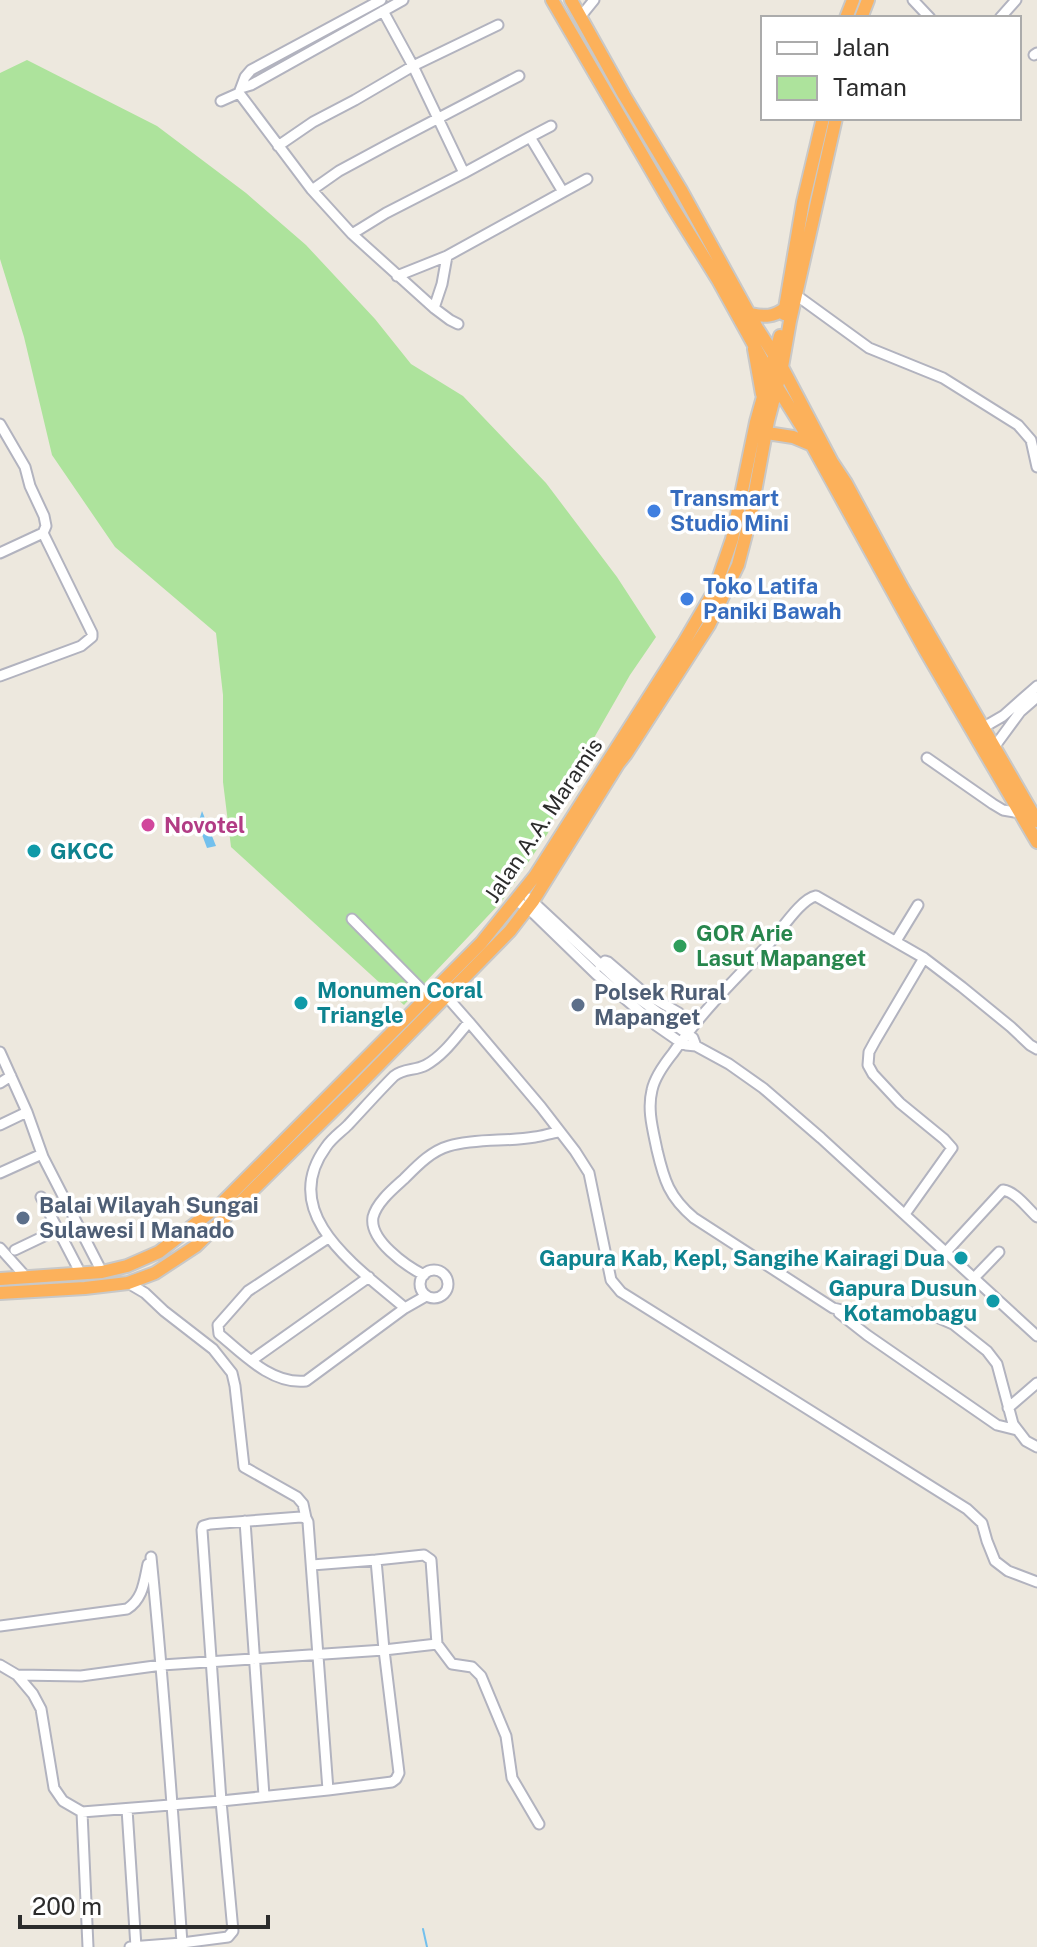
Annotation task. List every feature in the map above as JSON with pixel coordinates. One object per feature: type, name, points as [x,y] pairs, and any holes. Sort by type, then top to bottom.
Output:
[{"type":"highway","points":[[552,0],[753,342],[776,365]]},
{"type":"highway","points":[[571,0],[751,314],[776,365],[819,437],[925,650],[1037,842]]},
{"type":"highway","name":"Jalan A.A. Maramis","points":[[0,1279],[102,1272],[127,1266],[159,1252],[223,1202],[525,901],[714,591],[732,539],[762,397],[776,365],[803,202],[823,120]]},
{"type":"highway","points":[[0,1293],[128,1283],[155,1273],[196,1246],[510,931],[525,901],[685,665],[734,574],[746,538],[777,387],[776,365],[796,295],[836,120]]},
{"type":"highway","points":[[751,314],[775,315],[784,309]]},
{"type":"highway","points":[[753,342],[762,397]]},
{"type":"highway","points":[[777,387],[812,445],[841,485],[1037,821]]},
{"type":"highway","points":[[767,433],[793,437],[812,445]]},
{"type":"street","points":[[221,101],[382,5],[403,0]]},
{"type":"street","points":[[581,16],[594,0]]},
{"type":"street","points":[[913,0],[925,16]]},
{"type":"street","points":[[1002,16],[1016,0]]},
{"type":"street","points":[[382,5],[464,173]]},
{"type":"street","points":[[278,146],[313,122],[413,66],[498,25]]},
{"type":"street","points":[[312,190],[339,171],[519,76]]},
{"type":"street","points":[[240,90],[312,190],[352,234],[434,308],[458,324]]},
{"type":"street","points":[[352,234],[551,126]]},
{"type":"street","points":[[530,137],[563,192]]},
{"type":"street","points":[[397,276],[447,256],[587,179]]},
{"type":"street","points":[[434,308],[447,256]]},
{"type":"street","points":[[796,295],[869,348],[943,378],[1018,425],[1031,440],[1037,467]]},
{"type":"street","points":[[0,424],[25,467],[46,526],[43,533],[0,553]]},
{"type":"street","points":[[0,676],[81,646],[92,637],[43,533]]},
{"type":"street","points":[[984,727],[1003,716],[1037,686]]},
{"type":"street","points":[[995,746],[1015,718],[1037,697]]},
{"type":"street","points":[[927,758],[1003,810],[1020,813]]},
{"type":"street","points":[[1017,1430],[997,1425],[833,1308],[694,1218],[673,1198],[668,1188],[650,1114],[650,1101],[652,1087],[687,1033],[809,897],[816,896],[924,958],[1037,1049]]},
{"type":"street","points":[[525,901],[631,993],[693,1038],[696,1046]]},
{"type":"street","points":[[525,901],[633,1007],[680,1042],[696,1046],[729,1064],[763,1088],[1036,1333]]},
{"type":"street","points":[[896,941],[918,905]]},
{"type":"street","points":[[352,919],[428,996]]},
{"type":"street","points":[[905,1214],[952,1148],[890,1094],[870,1071],[868,1059],[882,1028],[924,958]]},
{"type":"street","points":[[600,966],[608,962],[643,992],[679,1013]]},
{"type":"street","points":[[447,997],[541,1107],[589,1173],[611,1280],[621,1292],[967,1509],[982,1523],[995,1561],[1008,1571],[1037,1582]]},
{"type":"street","points":[[405,1308],[328,1238],[312,1202],[312,1173],[327,1144],[387,1083],[403,1070],[421,1068],[433,1061],[469,1022]]},
{"type":"street","points":[[0,1052],[42,1154],[102,1272]]},
{"type":"street","points":[[374,1070],[387,1083]]},
{"type":"street","points":[[0,1083],[11,1076]]},
{"type":"street","points":[[0,1125],[27,1112]]},
{"type":"street","points":[[424,1275],[391,1252],[374,1227],[373,1217],[391,1192],[422,1161],[447,1147],[559,1132]]},
{"type":"street","points":[[0,1173],[42,1154]]},
{"type":"street","points":[[946,1252],[1003,1190],[1012,1193],[1037,1217]]},
{"type":"street","points":[[41,1197],[81,1274]]},
{"type":"street","points":[[15,1250],[57,1230]]},
{"type":"street","points":[[328,1238],[248,1291],[218,1325],[219,1334],[270,1373],[289,1381],[306,1381],[405,1308],[426,1296],[443,1296],[449,1286],[440,1271],[428,1271],[424,1275],[420,1286],[426,1296]]},
{"type":"street","points":[[0,1248],[26,1277]]},
{"type":"street","points":[[974,1278],[999,1252]]},
{"type":"street","points":[[252,1360],[369,1277]]},
{"type":"street","points":[[128,1283],[145,1293],[213,1349],[232,1373],[244,1467],[297,1497],[303,1504],[312,1565],[328,1790]]},
{"type":"street","points":[[833,1308],[867,1316],[930,1314],[953,1324],[972,1338],[997,1364],[1013,1424],[1026,1441],[1037,1447]]},
{"type":"street","points":[[1008,1408],[1037,1383]]},
{"type":"street","points":[[127,1809],[134,1947],[182,1945],[228,1937],[233,1931],[203,1526],[306,1518]]},
{"type":"street","points":[[245,1521],[264,1796]]},
{"type":"street","points":[[312,1565],[424,1555],[431,1560],[437,1644],[452,1664],[472,1667],[481,1676],[506,1736],[512,1778],[539,1824]]},
{"type":"street","points":[[0,1626],[127,1609],[136,1604],[142,1592],[151,1557],[182,1945]]},
{"type":"street","points":[[0,1664],[17,1675],[33,1694],[41,1709],[54,1788],[63,1801],[82,1812],[221,1801],[392,1782],[399,1773],[376,1560]]},
{"type":"street","points":[[17,1675],[81,1676],[162,1665],[437,1644]]},
{"type":"street","points":[[82,1812],[88,1947]]},
{"type":"green space","points":[[27,60],[157,126],[246,193],[306,245],[375,319],[411,364],[463,396],[546,483],[617,577],[656,637],[630,675],[563,792],[548,833],[502,901],[404,1005],[231,847],[223,782],[223,695],[216,633],[115,547],[52,455],[24,337],[0,259],[0,73]]},
{"type":"water","points":[[202,811],[216,846],[207,848],[198,824]]},
{"type":"waterway","points":[[423,1929],[427,1947]]},
{"type":"place","name":"Transmart Studio Mini","points":[[654,511]]},
{"type":"place","name":"Toko Latifa Paniki Bawah","points":[[687,599]]},
{"type":"place","name":"Novotel","points":[[148,825]]},
{"type":"place","name":"GKCC","points":[[34,851]]},
{"type":"place","name":"GOR Arie Lasut Mapanget","points":[[680,946]]},
{"type":"place","name":"Monumen Coral Triangle","points":[[301,1003]]},
{"type":"place","name":"Polsek Rural Mapanget","points":[[578,1005]]},
{"type":"place","name":"Balai Wilayah Sungai Sulawesi I Manado","points":[[23,1218]]},
{"type":"place","name":"Gapura Kab, Kepl, Sangihe Kairagi Dua","points":[[961,1258]]},
{"type":"place","name":"Gapura Dusun Kotamobagu","points":[[993,1301]]}]
